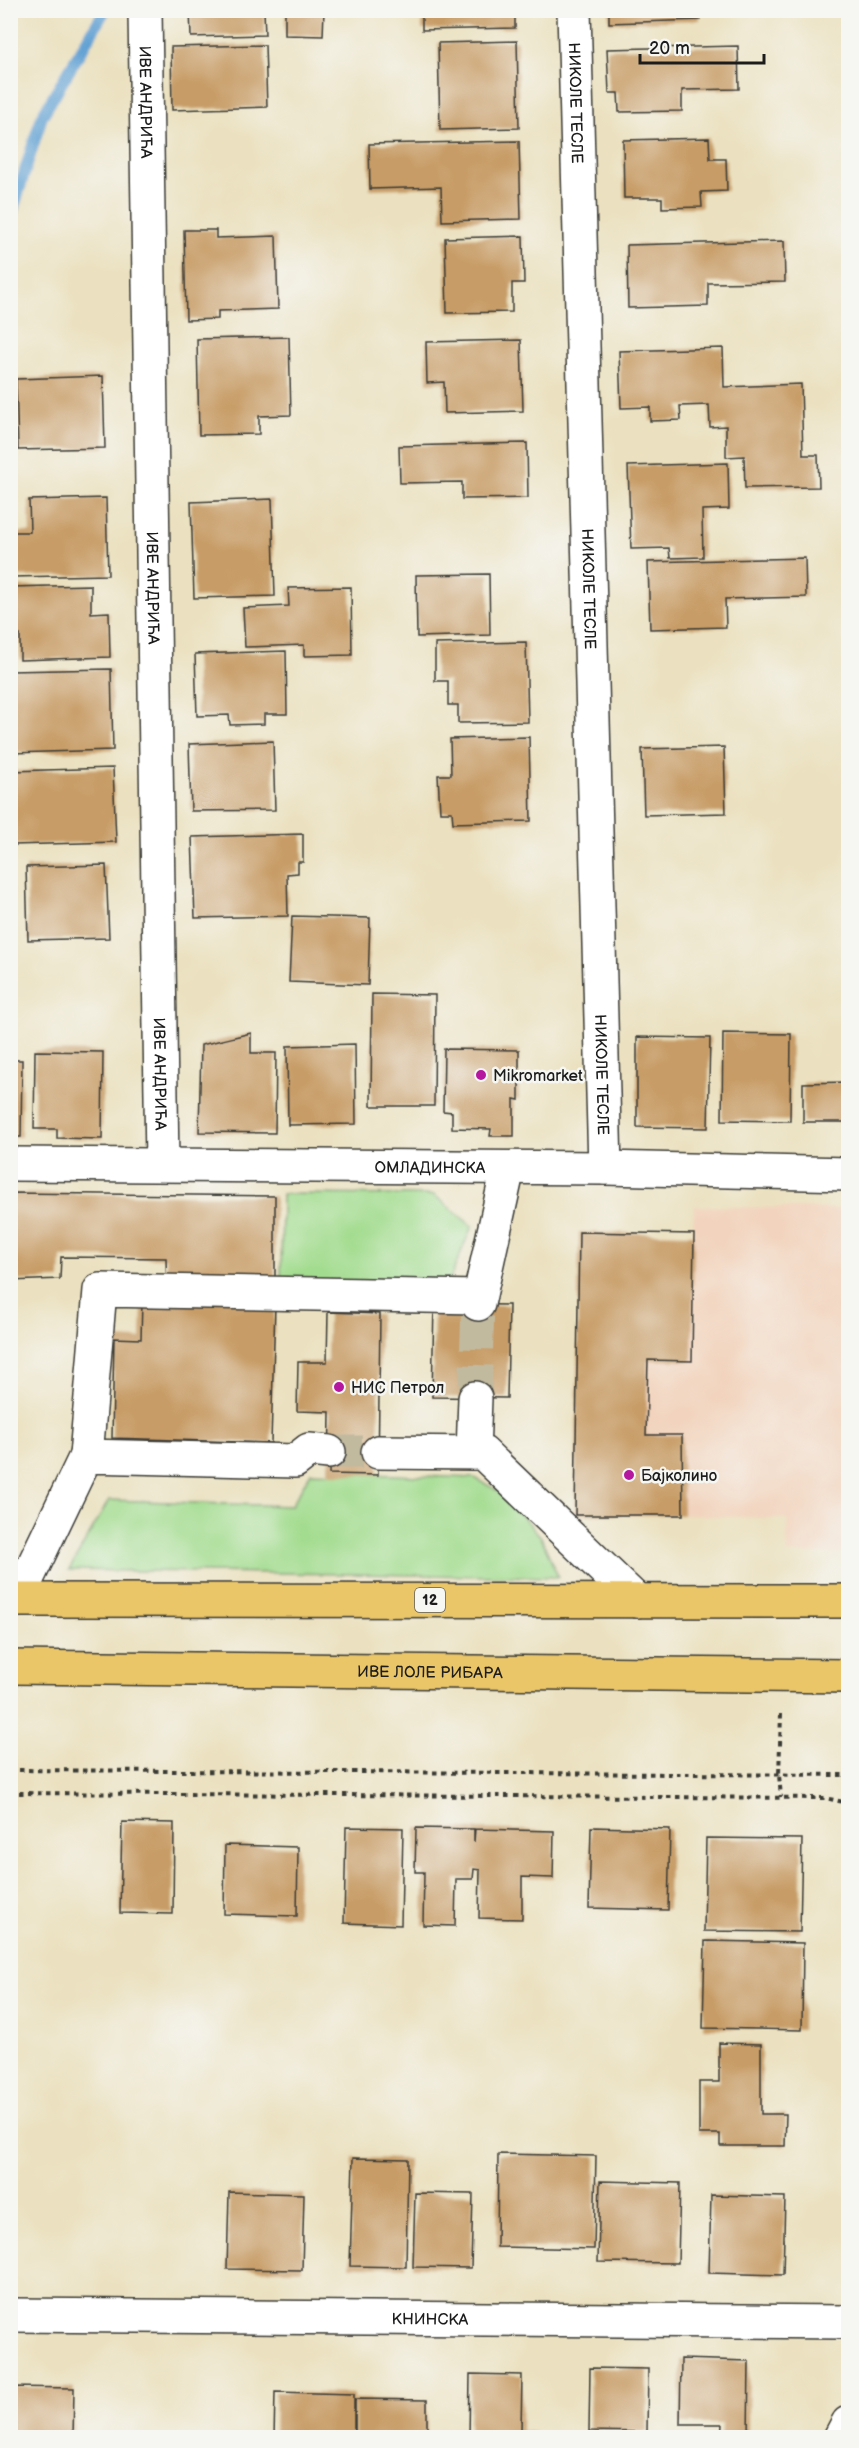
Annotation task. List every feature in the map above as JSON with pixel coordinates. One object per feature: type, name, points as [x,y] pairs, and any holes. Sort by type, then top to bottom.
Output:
[{"type":"main road","name":"12","points":[[14,1600],[849,1601]]},
{"type":"main road","name":"ИВЕ ЛОЛЕ РИБАРА","points":[[10,1667],[849,1676]]},
{"type":"street","name":"ИВЕ АНДРИЋА","points":[[145,10],[162,1164]]},
{"type":"street","name":"НИКОЛЕ ТЕСЛЕ","points":[[574,10],[605,1168]]},
{"type":"street","name":"ОМЛАДИНСКА","points":[[10,1164],[605,1168],[849,1174]]},
{"type":"street","points":[[14,1600],[86,1456],[100,1290],[478,1301],[508,1168]]},
{"type":"street","points":[[473,1453],[475,1398]]},
{"type":"street","points":[[86,1456],[295,1461],[309,1450],[329,1452]]},
{"type":"street","points":[[378,1452],[483,1453],[637,1601]]},
{"type":"street","name":"КНИНСКА","points":[[10,2315],[849,2322]]},
{"type":"street","points":[[840,2438],[849,2423]]},
{"type":"path","points":[[10,1770],[849,1775]]},
{"type":"path","points":[[10,1793],[814,1798],[849,1803]]},
{"type":"shaded area","points":[[694,1206],[848,1209],[848,1554],[787,1553],[787,1519],[683,1515],[575,1515],[579,1232],[693,1234]]},
{"type":"green space","points":[[282,1194],[434,1195],[472,1226],[448,1284],[281,1282]]},
{"type":"green space","points":[[311,1472],[475,1478],[502,1493],[541,1537],[558,1577],[69,1570],[109,1500],[291,1506]]},
{"type":"building","points":[[190,10],[264,10],[265,35],[191,37]]},
{"type":"building","points":[[285,10],[324,10],[323,36],[285,35]]},
{"type":"building","points":[[422,10],[515,10],[515,28],[422,30]]},
{"type":"building","points":[[609,10],[699,10],[700,20],[609,23]]},
{"type":"building","points":[[517,41],[519,128],[440,130],[438,43]]},
{"type":"building","points":[[265,45],[267,107],[172,110],[171,47]]},
{"type":"building","points":[[738,46],[739,89],[682,90],[682,111],[619,112],[618,93],[609,93],[607,49]]},
{"type":"building","points":[[709,138],[710,159],[726,159],[727,191],[701,192],[702,207],[662,208],[662,198],[624,198],[623,140]]},
{"type":"building","points":[[519,141],[521,219],[442,221],[441,187],[370,189],[369,144]]},
{"type":"building","points":[[184,230],[216,230],[216,238],[276,236],[278,309],[218,311],[218,319],[186,320]]},
{"type":"building","points":[[523,236],[524,283],[512,283],[512,312],[447,313],[445,238]]},
{"type":"building","points":[[784,241],[785,282],[708,283],[708,306],[628,308],[627,245]]},
{"type":"building","points":[[289,337],[291,415],[259,416],[259,434],[199,435],[197,339]]},
{"type":"building","points":[[521,340],[523,411],[445,413],[444,382],[427,383],[426,342]]},
{"type":"building","points":[[723,348],[724,387],[801,384],[803,455],[818,455],[819,487],[745,488],[744,456],[726,457],[726,426],[710,427],[709,405],[680,406],[681,420],[650,421],[650,407],[621,408],[619,351]]},
{"type":"building","points":[[103,376],[105,448],[18,450],[16,379]]},
{"type":"building","points":[[527,443],[528,498],[462,499],[462,482],[400,483],[399,446]]},
{"type":"building","points":[[728,463],[729,509],[702,510],[703,557],[670,558],[669,548],[631,549],[628,466]]},
{"type":"building","points":[[106,498],[108,575],[12,577],[11,532],[30,532],[29,500]]},
{"type":"building","points":[[272,499],[275,596],[194,598],[191,502]]},
{"type":"building","points":[[805,558],[806,597],[725,599],[726,627],[650,629],[648,562]]},
{"type":"building","points":[[489,574],[490,635],[417,637],[416,575]]},
{"type":"building","points":[[91,585],[91,613],[109,612],[110,657],[20,660],[20,635],[10,635],[10,587]]},
{"type":"building","points":[[351,587],[352,655],[304,656],[304,645],[245,647],[243,608],[289,606],[288,588]]},
{"type":"building","points":[[526,642],[528,722],[458,723],[458,705],[448,705],[448,681],[435,681],[435,644]]},
{"type":"building","points":[[286,651],[287,714],[264,714],[264,724],[230,725],[229,715],[197,716],[195,654]]},
{"type":"building","points":[[111,669],[113,750],[11,753],[10,671]]},
{"type":"building","points":[[529,737],[531,821],[453,823],[452,812],[440,812],[438,775],[451,775],[450,739]]},
{"type":"building","points":[[273,741],[275,810],[191,811],[189,744]]},
{"type":"building","points":[[724,747],[726,813],[644,815],[642,749]]},
{"type":"building","points":[[113,768],[116,842],[13,845],[11,771]]},
{"type":"building","points":[[303,834],[303,862],[298,862],[298,873],[287,874],[288,916],[195,918],[192,837]]},
{"type":"building","points":[[106,865],[109,938],[28,940],[26,867]]},
{"type":"building","points":[[292,916],[370,918],[368,985],[289,982]]},
{"type":"building","points":[[372,994],[435,995],[434,1106],[371,1106]]},
{"type":"building","points":[[251,1033],[251,1053],[276,1053],[275,1133],[199,1132],[201,1045]]},
{"type":"building","points":[[723,1033],[791,1034],[790,1121],[722,1120]]},
{"type":"building","points":[[637,1037],[710,1038],[708,1128],[637,1127]]},
{"type":"building","points":[[355,1044],[356,1124],[288,1125],[287,1046]]},
{"type":"building","name":"Mikromarket","points":[[444,1049],[519,1050],[519,1100],[514,1099],[514,1136],[490,1136],[491,1129],[452,1128],[452,1112],[443,1111]]},
{"type":"building","points":[[35,1051],[103,1052],[102,1139],[57,1138],[57,1129],[34,1129]]},
{"type":"building","points":[[10,1060],[22,1060],[21,1137],[10,1137]]},
{"type":"building","points":[[848,1082],[848,1122],[803,1122],[803,1083]]},
{"type":"building","points":[[10,1193],[275,1196],[271,1443],[112,1438],[114,1338],[141,1339],[142,1302],[167,1302],[166,1258],[61,1257],[60,1279],[10,1281]]},
{"type":"building","points":[[579,1232],[694,1234],[692,1361],[648,1360],[646,1435],[682,1435],[683,1515],[575,1515]]},
{"type":"building","points":[[434,1304],[509,1305],[507,1398],[432,1397]]},
{"type":"building","name":"НИС Петрол","points":[[328,1312],[380,1314],[378,1475],[329,1474],[330,1412],[297,1411],[298,1362],[327,1362]]},
{"type":"building","points":[[122,1822],[174,1823],[173,1914],[120,1913]]},
{"type":"building","points":[[346,1827],[403,1828],[401,1925],[344,1923]]},
{"type":"building","points":[[591,1827],[670,1829],[668,1910],[589,1908]]},
{"type":"building","points":[[416,1828],[474,1829],[474,1842],[475,1829],[554,1831],[553,1878],[522,1877],[522,1919],[479,1918],[480,1870],[474,1869],[473,1879],[456,1879],[455,1926],[423,1925],[424,1872],[415,1872]]},
{"type":"building","points":[[706,1838],[802,1839],[800,1932],[704,1931]]},
{"type":"building","points":[[225,1845],[298,1847],[297,1916],[224,1914]]},
{"type":"building","points":[[705,1941],[803,1943],[802,2030],[703,2028]]},
{"type":"building","points":[[719,2043],[761,2044],[761,2114],[786,2114],[785,2146],[720,2146],[720,2134],[699,2134],[699,2082],[719,2082]]},
{"type":"building","points":[[498,2154],[596,2156],[594,2249],[497,2247]]},
{"type":"building","points":[[353,2158],[408,2159],[406,2267],[350,2266]]},
{"type":"building","points":[[600,2181],[680,2183],[678,2263],[598,2262]]},
{"type":"building","points":[[229,2192],[304,2194],[302,2270],[227,2269]]},
{"type":"building","points":[[415,2193],[473,2194],[471,2268],[413,2267]]},
{"type":"building","points":[[711,2195],[785,2197],[783,2275],[709,2273]]},
{"type":"building","points":[[681,2359],[749,2361],[748,2436],[721,2436],[722,2424],[680,2424]]},
{"type":"building","points":[[590,2368],[648,2369],[647,2432],[589,2431]]},
{"type":"building","points":[[470,2374],[522,2375],[521,2431],[535,2431],[535,2438],[469,2438]]},
{"type":"building","points":[[10,2387],[74,2388],[73,2438],[10,2438]]},
{"type":"building","points":[[275,2392],[354,2394],[354,2438],[274,2438]]},
{"type":"building","points":[[355,2399],[427,2400],[427,2438],[355,2438]]},
{"type":"waterway","points":[[10,219],[42,116],[105,10]]},
{"type":"tunnel","points":[[475,1398],[478,1304]]},
{"type":"tunnel","points":[[329,1452],[378,1452]]},
{"type":"place","name":"Mikromarket","points":[[481,1075]]},
{"type":"place","name":"НИС Петрол","points":[[339,1387]]},
{"type":"place","name":"Бајколино","points":[[629,1475]]}]
